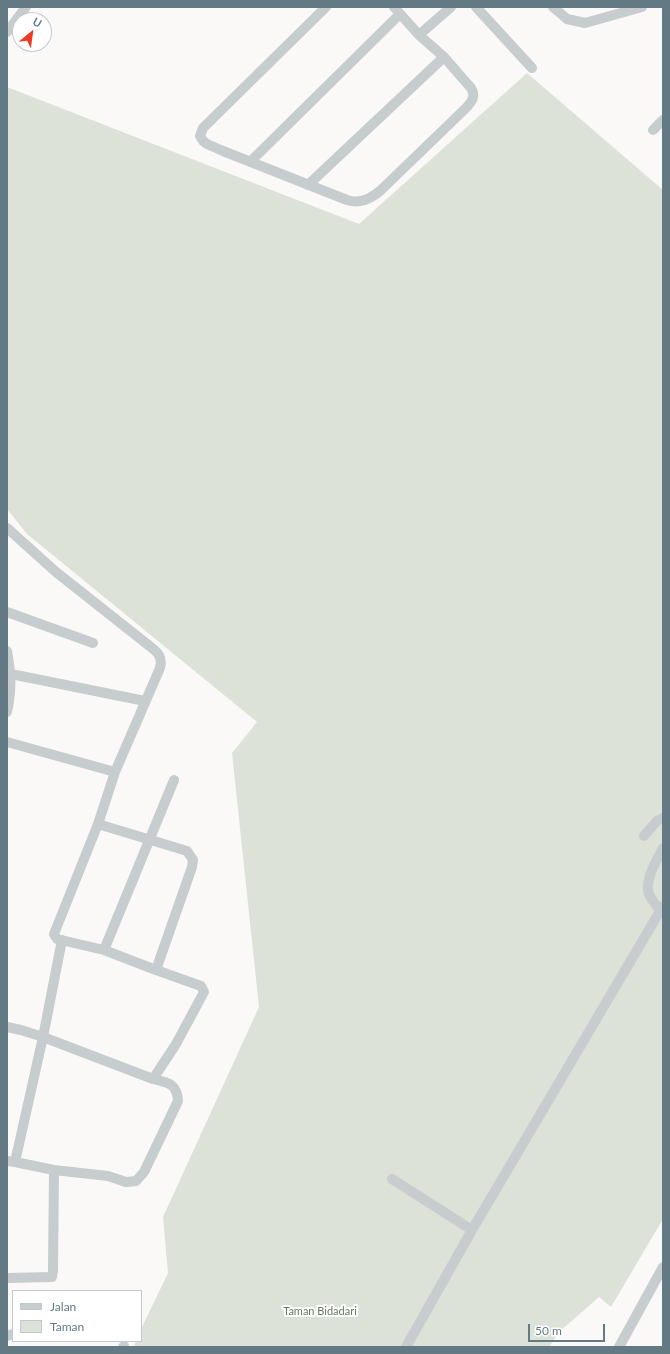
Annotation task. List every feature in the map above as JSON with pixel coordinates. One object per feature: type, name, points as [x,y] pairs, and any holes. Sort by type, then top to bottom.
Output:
[{"type":"street","points":[[7,32],[26,7]]},
{"type":"street","points":[[250,162],[397,11],[419,35],[444,57],[472,88],[474,98],[467,108],[380,191],[368,199],[353,202],[308,186],[250,162],[207,144],[203,142],[200,136],[202,131],[326,7]]},
{"type":"street","points":[[419,35],[451,7]]},
{"type":"street","points":[[476,7],[532,68]]},
{"type":"street","points":[[553,7],[567,19],[585,23],[642,7]]},
{"type":"street","points":[[308,186],[444,57]]},
{"type":"street","points":[[653,130],[663,120]]},
{"type":"street","points":[[7,528],[56,572],[158,653],[161,660],[160,668],[115,772],[98,824],[54,930],[55,937],[62,940],[104,950],[201,986],[204,992],[176,1044],[153,1079]]},
{"type":"street","points":[[7,612],[93,643]]},
{"type":"street","points":[[7,651],[11,674],[7,712]]},
{"type":"street","points":[[11,674],[145,701]]},
{"type":"street","points":[[7,742],[115,772]]},
{"type":"street","points":[[104,950],[174,780]]},
{"type":"street","points":[[644,836],[657,821],[663,818]]},
{"type":"street","points":[[98,824],[187,851],[193,860],[192,867],[156,970]]},
{"type":"street","points":[[406,1347],[472,1230],[662,908],[650,896],[648,886],[652,872],[663,848]]},
{"type":"street","points":[[7,1027],[43,1037],[153,1079],[170,1084],[174,1087],[178,1093],[178,1101],[153,1155],[139,1179],[136,1181],[126,1182],[108,1176],[54,1170],[11,1162],[43,1037],[62,940]]},
{"type":"street","points":[[7,1278],[52,1277],[54,1170]]},
{"type":"street","points":[[392,1179],[472,1230]]},
{"type":"street","points":[[619,1347],[663,1267]]},
{"type":"green space","name":"Taman Bidadari","points":[[527,73],[663,190],[663,1219],[611,1307],[599,1297],[559,1332],[549,1347],[134,1347],[136,1342],[142,1342],[142,1327],[168,1273],[163,1217],[259,1007],[232,753],[257,722],[27,534],[7,509],[7,87],[359,224]]}]
